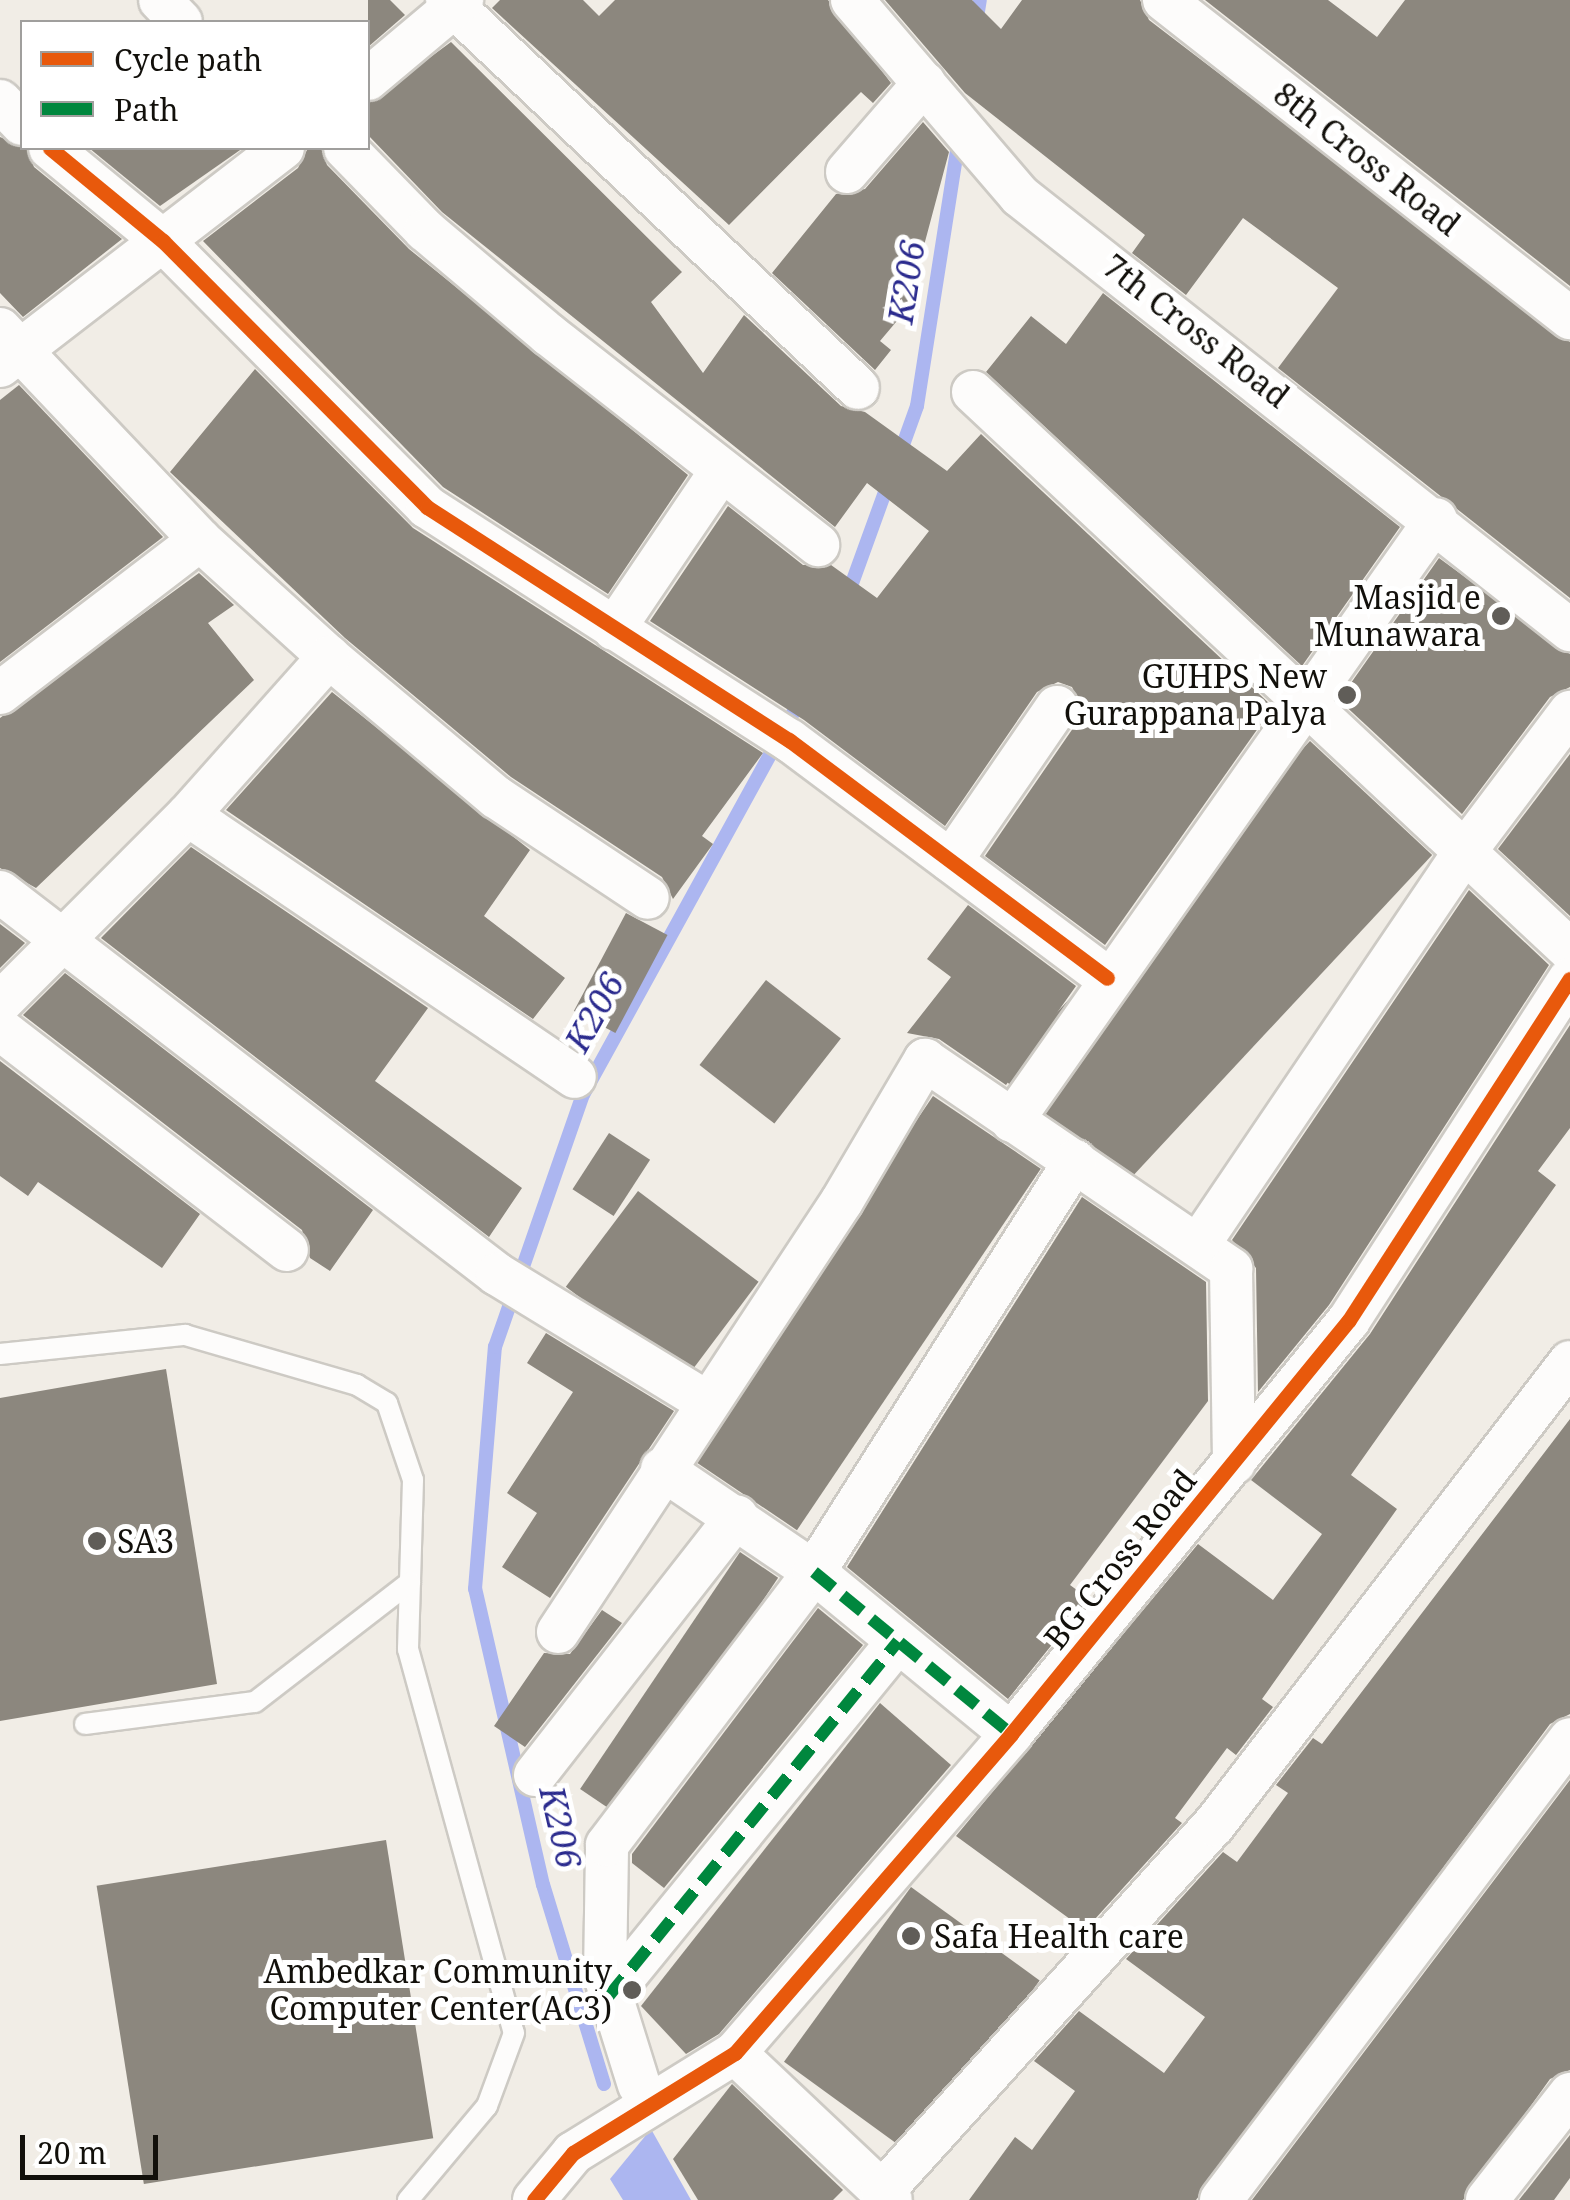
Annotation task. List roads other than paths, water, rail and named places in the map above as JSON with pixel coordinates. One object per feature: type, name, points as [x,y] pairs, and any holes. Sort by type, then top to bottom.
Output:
[{"type":"street","points":[[160,0],[180,20]]},
{"type":"street","name":"7th Cross Road","points":[[852,0],[1020,196],[1436,519],[1570,630]]},
{"type":"street","name":"8th Cross Road","points":[[1164,0],[1570,318]]},
{"type":"street","points":[[370,77],[455,2],[858,388]]},
{"type":"street","points":[[846,172],[924,84]]},
{"type":"street","points":[[0,101],[20,122]]},
{"type":"street","points":[[52,150],[163,241],[427,507],[776,732],[1107,978]]},
{"type":"street","points":[[280,150],[163,241],[6,349],[200,540],[329,657],[496,797],[648,898]]},
{"type":"street","points":[[347,150],[426,230],[721,471],[818,545]]},
{"type":"street","points":[[973,392],[1308,698],[1570,950]]},
{"type":"street","points":[[614,629],[721,471]]},
{"type":"street","points":[[1012,1121],[1107,978],[1436,519]]},
{"type":"street","points":[[0,693],[200,540]]},
{"type":"street","points":[[0,1003],[188,816],[329,657]]},
{"type":"street","points":[[951,861],[1057,707]]},
{"type":"street","points":[[1199,1244],[1466,850],[1570,712]]},
{"type":"street","points":[[188,816],[574,1077]]},
{"type":"street","points":[[0,892],[497,1274],[706,1402]]},
{"type":"street","name":"BG Cross Road","points":[[534,2200],[574,2152],[605,2135],[642,2099],[735,2053],[1011,1734],[1349,1320],[1570,979]]},
{"type":"street","points":[[0,1029],[286,1250]]},
{"type":"street","points":[[558,1632],[706,1402],[842,1202],[925,1060],[1232,1269],[1234,1463]]},
{"type":"street","points":[[642,2099],[608,1996],[607,1845],[814,1572],[1075,1161]]},
{"type":"street","points":[[735,2053],[886,2196],[1214,1825],[1570,1362]]},
{"type":"street","points":[[662,1470],[737,1516],[814,1572],[1011,1734]]},
{"type":"street","points":[[535,1775],[737,1516]]},
{"type":"street","points":[[608,1996],[898,1640]]},
{"type":"street","points":[[1221,2200],[1570,1740]]},
{"type":"street","points":[[1487,2200],[1570,2094]]},
{"type":"lane","points":[[0,1354],[185,1335],[357,1385],[387,1403],[413,1480],[408,1649],[514,2032],[486,2106],[408,2200]]},
{"type":"lane","points":[[84,1724],[255,1702],[410,1582]]},
{"type":"water","points":[[651,2129],[691,2200],[623,2200],[610,2179]]},
{"type":"waterway","name":"K206","points":[[976,24],[980,0]]},
{"type":"waterway","name":"K206","points":[[899,456],[917,406],[959,139]]},
{"type":"waterway","name":"K206","points":[[847,597],[889,481]]},
{"type":"waterway","name":"K206","points":[[604,2084],[543,1885],[475,1589],[495,1347],[583,1095],[801,698]]},
{"type":"place","name":"Masjid e Munawara","points":[[1501,616]]},
{"type":"place","name":"GUHPS New Gurappana Palya","points":[[1347,695]]},
{"type":"place","name":"SA3","points":[[97,1541]]},
{"type":"place","name":"Safa Health care","points":[[911,1936]]},
{"type":"place","name":"Ambedkar Community Computer Center(AC3)","points":[[632,1990]]}]
